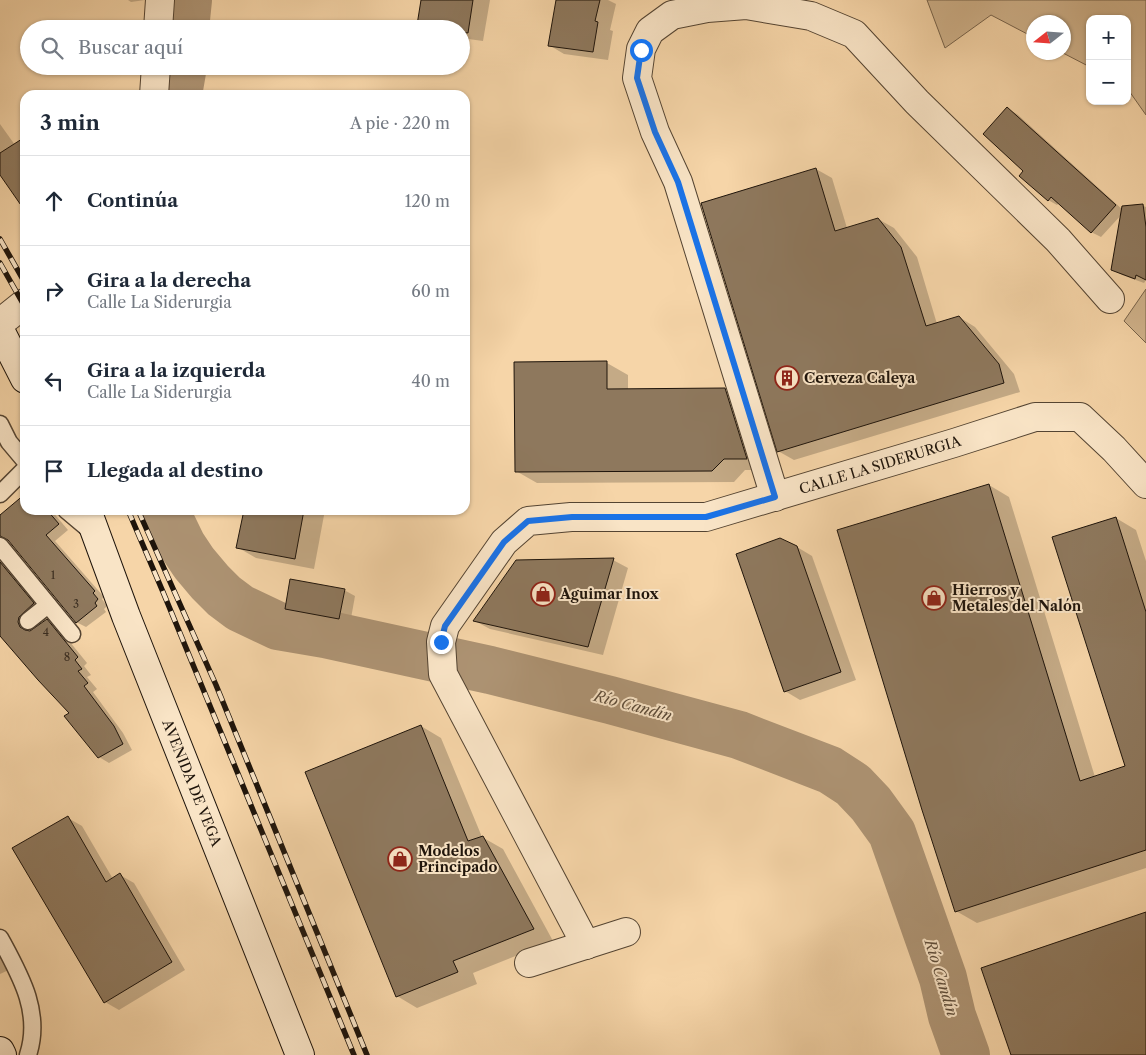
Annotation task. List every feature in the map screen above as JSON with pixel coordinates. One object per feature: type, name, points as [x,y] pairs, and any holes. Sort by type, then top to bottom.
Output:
[{"type":"street","points":[[159,20],[160,0]]},
{"type":"street","points":[[775,497],[678,182],[655,132],[637,78],[641,50],[650,31],[672,15],[707,8],[746,5],[811,16],[854,34],[917,102],[1058,240],[1110,299]]},
{"type":"street","points":[[154,90],[155,75]]},
{"type":"street","points":[[0,323],[20,307]]},
{"type":"street","points":[[0,330],[20,369]]},
{"type":"street","name":"CALLE LA SIDERURGIA","points":[[586,945],[443,674],[441,642],[445,626],[504,542],[528,521],[572,517],[706,517],[1035,417],[1080,417],[1114,449],[1146,484]]},
{"type":"street","name":"AVENIDA DE VEGA","points":[[89,515],[126,616],[300,1055]]},
{"type":"street","points":[[529,963],[626,932]]},
{"type":"street","points":[[0,1051],[2,1055]]},
{"type":"lane","points":[[0,424],[9,442],[20,455]]},
{"type":"lane","points":[[0,494],[20,474]]},
{"type":"lane","points":[[72,515],[96,536]]},
{"type":"lane","points":[[0,546],[72,634]]},
{"type":"lane","points":[[28,621],[48,605]]},
{"type":"lane","points":[[0,938],[22,977],[30,1004],[32,1042],[28,1055]]},
{"type":"shaded area","points":[[927,0],[1146,0],[1146,115],[1131,94],[1131,15],[1086,15],[1086,65],[1071,57],[1071,15],[1026,15],[1026,33],[991,15],[945,48]]},
{"type":"shaded area","points":[[1146,289],[1146,343],[1124,321]]},
{"type":"building","points":[[421,0],[473,0],[470,20],[418,20]]},
{"type":"building","points":[[556,0],[600,0],[595,21],[598,22],[593,52],[548,46]]},
{"type":"building","points":[[1007,107],[1116,205],[1091,233],[1051,197],[1048,201],[1019,176],[1023,171],[983,134]]},
{"type":"building","points":[[20,140],[20,204],[0,175],[0,153]]},
{"type":"building","points":[[816,168],[835,231],[878,218],[901,247],[926,326],[959,316],[999,364],[1004,383],[777,452],[701,203]]},
{"type":"building","points":[[1143,204],[1146,227],[1146,280],[1136,275],[1135,279],[1111,270],[1122,206]]},
{"type":"building","points":[[607,361],[607,389],[725,388],[747,459],[724,459],[712,471],[515,472],[514,362]]},
{"type":"building","points":[[989,484],[1080,781],[1125,766],[1052,537],[1116,517],[1146,612],[1146,850],[955,912],[837,530]]},
{"type":"building","points":[[20,498],[20,515],[51,515],[59,524],[46,535],[95,591],[93,593],[98,599],[95,603],[97,606],[76,623],[8,540],[0,536],[0,515]]},
{"type":"building","points":[[243,515],[303,515],[295,559],[236,548]]},
{"type":"building","points":[[780,538],[797,546],[841,672],[784,692],[736,554]]},
{"type":"building","points":[[614,558],[588,647],[473,621],[516,560]]},
{"type":"building","points":[[0,562],[34,603],[19,617],[20,627],[30,631],[47,619],[78,657],[75,660],[82,669],[78,671],[88,683],[84,686],[114,726],[123,744],[98,758],[64,716],[69,713],[0,636]]},
{"type":"building","points":[[290,579],[345,589],[339,619],[285,609]]},
{"type":"building","points":[[421,725],[468,841],[483,836],[534,929],[453,961],[458,972],[396,997],[305,772]]},
{"type":"building","points":[[68,816],[106,882],[120,873],[172,962],[104,1003],[12,848]]},
{"type":"building","points":[[1146,912],[1146,1055],[1011,1055],[981,968]]},
{"type":"waterway","name":"Río Candín","points":[[186,20],[188,0]]},
{"type":"waterway","name":"Río Candín","points":[[179,90],[181,75]]},
{"type":"waterway","name":"Río Candín","points":[[167,515],[182,545],[210,582],[240,608],[278,626],[325,634],[490,670],[739,735],[830,770],[853,785],[871,804],[892,833],[943,978],[952,1016],[966,1055]]},
{"type":"railway","points":[[0,239],[20,274]]},
{"type":"railway","points":[[0,263],[20,298]]},
{"type":"railway","points":[[130,515],[354,1055]]},
{"type":"railway","points":[[140,515],[216,685],[367,1055]]},
{"type":"place","name":"Cerveza Caleya","points":[[787,378]]},
{"type":"place","name":"Aguimar Inox","points":[[543,594]]},
{"type":"place","name":"Hierros y Metales del Nalón","points":[[934,598]]},
{"type":"place","name":"Modelos Principado","points":[[400,859]]},
{"type":"route","points":[[441,642],[445,626],[504,542],[528,521],[572,517],[706,517],[775,497],[678,182],[655,132],[637,78],[641,50]]}]
